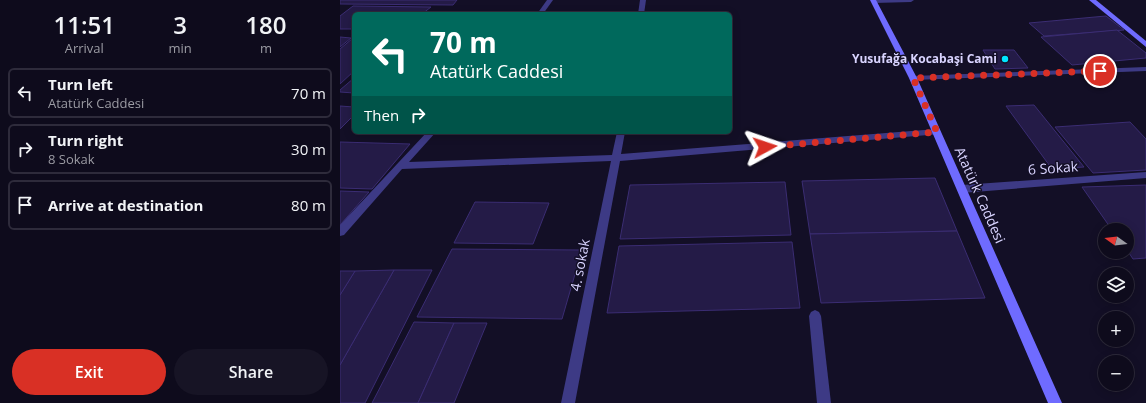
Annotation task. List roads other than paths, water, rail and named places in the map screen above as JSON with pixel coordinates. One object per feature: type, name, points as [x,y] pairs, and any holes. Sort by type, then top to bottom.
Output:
[{"type":"street","points":[[541,12],[550,0]]},
{"type":"street","points":[[641,12],[643,0]]},
{"type":"street","points":[[874,0],[911,0]]},
{"type":"street","name":"Atatürk Caddesi","points":[[874,0],[913,78],[1056,403]]},
{"type":"street","points":[[1092,0],[1146,45]]},
{"type":"street","points":[[913,78],[1146,69]]},
{"type":"street","points":[[399,166],[617,158],[937,132]]},
{"type":"street","points":[[340,232],[399,166],[430,134]]},
{"type":"street","name":"4. sokak","points":[[568,403],[621,134]]},
{"type":"street","name":"6 Sokak","points":[[962,188],[1146,174]]},
{"type":"street","points":[[815,316],[824,403]]},
{"type":"place","name":"Yusufağa Kocabaşi Cami","points":[[1005,59]]}]
